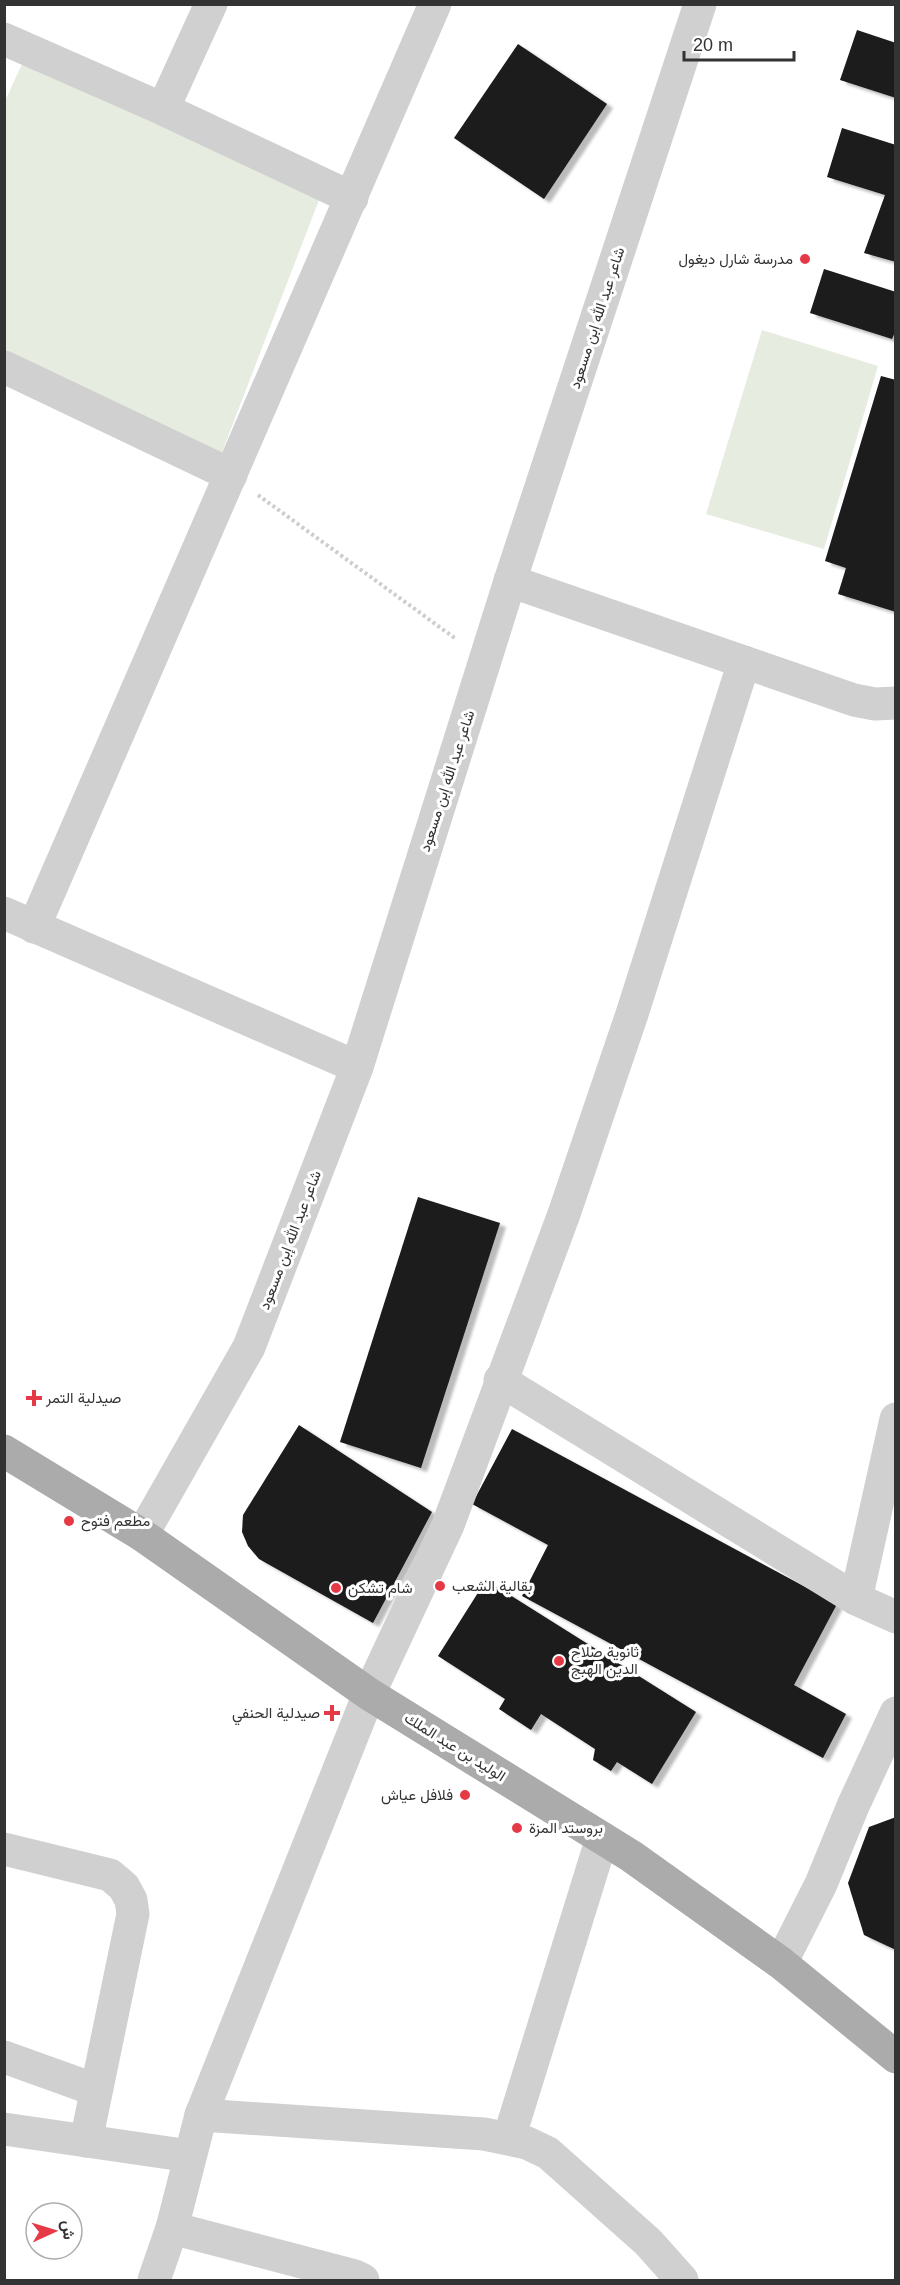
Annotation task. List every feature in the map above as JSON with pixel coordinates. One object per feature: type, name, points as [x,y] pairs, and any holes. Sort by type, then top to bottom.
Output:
[{"type":"main road","name":"الوليد بن عبد الملك","points":[[4,1451],[142,1535],[369,1694],[632,1856],[781,1963],[896,2056]]},
{"type":"street","points":[[163,109],[211,4]]},
{"type":"street","points":[[34,927],[435,4]]},
{"type":"street","name":"شاعر عبد الله إبن مسعود","points":[[142,1535],[249,1347],[357,1067],[510,581],[700,4]]},
{"type":"street","points":[[4,39],[163,109],[352,198]]},
{"type":"street","points":[[4,367],[231,475]]},
{"type":"street","points":[[510,581],[854,700],[875,704],[895,704]]},
{"type":"street","points":[[154,2280],[172,2228],[201,2115],[369,1694],[448,1525],[500,1380],[564,1214],[744,662]]},
{"type":"street","points":[[4,913],[357,1067]]},
{"type":"street","points":[[500,1380],[856,1599],[896,1617]]},
{"type":"street","points":[[856,1599],[896,1419]]},
{"type":"street","points":[[781,1963],[821,1884],[853,1806],[896,1713]]},
{"type":"street","points":[[509,2138],[602,1838]]},
{"type":"street","points":[[4,1849],[110,1875],[124,1887],[131,1899],[133,1914],[86,2141]]},
{"type":"street","points":[[4,2057],[96,2090]]},
{"type":"street","points":[[201,2115],[484,2134],[527,2143],[548,2153],[648,2242],[682,2280]]},
{"type":"street","points":[[4,2129],[190,2156]]},
{"type":"street","points":[[172,2228],[363,2280]]},
{"type":"path","points":[[231,475],[485,661]]},
{"type":"shaded area","points":[[28,51],[324,187],[217,465],[5,372],[5,101]]},
{"type":"shaded area","points":[[762,330],[878,366],[824,549],[706,514]]},
{"type":"building","points":[[857,30],[896,43],[896,98],[840,80]]},
{"type":"building","points":[[518,44],[607,104],[544,199],[454,138]]},
{"type":"building","points":[[842,128],[896,145],[896,262],[864,253],[885,195],[827,177]]},
{"type":"building","points":[[824,269],[896,292],[896,330],[892,339],[810,313]]},
{"type":"building","points":[[881,376],[896,380],[896,612],[838,594],[846,568],[825,561]]},
{"type":"building","points":[[418,1197],[500,1223],[421,1468],[340,1442]]},
{"type":"building","points":[[299,1425],[432,1512],[373,1623],[259,1559],[248,1546],[242,1532],[243,1515]]},
{"type":"building","points":[[512,1429],[837,1604],[794,1685],[846,1714],[823,1758],[522,1596],[548,1545],[472,1504]]},
{"type":"building","points":[[486,1580],[696,1712],[652,1784],[617,1762],[611,1771],[593,1760],[595,1749],[541,1714],[531,1730],[499,1709],[505,1699],[438,1656]]},
{"type":"building","points":[[896,1817],[896,1950],[864,1935],[848,1883],[869,1827]]},
{"type":"place","name":"مدرسة شارل ديغول","points":[[805,259]]},
{"type":"place","name":"صيدلية التمر","points":[[34,1398]]},
{"type":"place","name":"مطعم فتوح","points":[[69,1521]]},
{"type":"place","name":"بقالية الشعب","points":[[440,1586]]},
{"type":"place","name":"شام تشكن","points":[[336,1588]]},
{"type":"place","name":"ثانوية صلاح الدين الهبج","points":[[559,1661]]},
{"type":"place","name":"صيدلية الحنفي","points":[[332,1713]]},
{"type":"place","name":"فلافل عياش","points":[[465,1795]]},
{"type":"place","name":"بروستد المزة","points":[[517,1828]]}]
